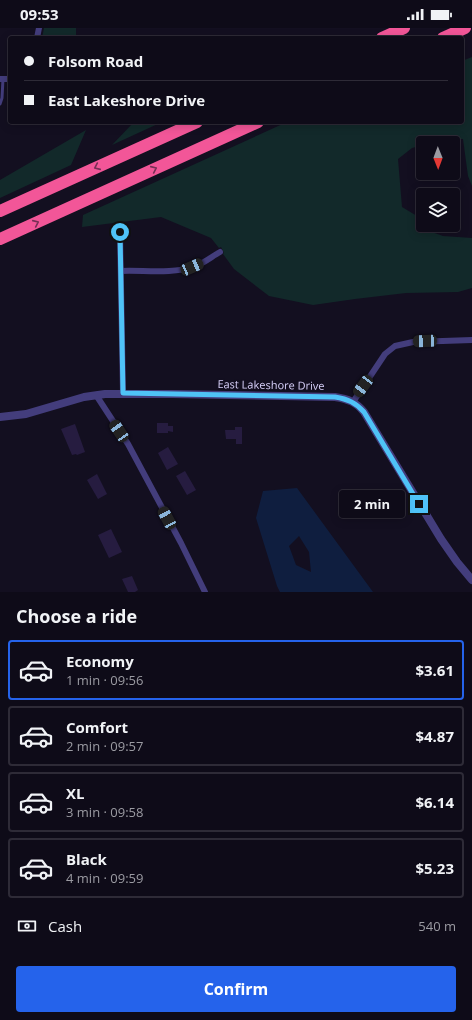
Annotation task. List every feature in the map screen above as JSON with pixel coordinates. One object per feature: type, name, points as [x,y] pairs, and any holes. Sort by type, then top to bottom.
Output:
[{"type":"highway","points":[[386,36],[404,28]]},
{"type":"highway","points":[[447,36],[465,28]]},
{"type":"highway","points":[[0,211],[193,124]]},
{"type":"highway","points":[[0,239],[254,124]]},
{"type":"street","points":[[120,232],[123,393]]},
{"type":"street","points":[[121,271],[177,270],[192,267],[204,262],[220,252]]},
{"type":"street","points":[[472,340],[413,342],[395,346],[385,354],[356,395],[353,402],[364,412],[441,539],[472,580]]},
{"type":"street","name":"East Lakeshore Drive","points":[[0,417],[26,414],[84,397],[123,393],[335,397],[353,402]]},
{"type":"street","points":[[96,395],[133,454],[205,592]]},
{"type":"lane","points":[[0,104],[2,98],[2,79]]},
{"type":"green space","points":[[44,28],[76,28],[76,36],[42,36]]},
{"type":"green space","points":[[472,57],[472,186],[468,176],[463,139],[460,139],[460,136],[416,136],[416,147],[412,148],[398,159],[402,207],[416,215],[416,232],[432,232],[443,236],[472,238],[472,288],[458,292],[406,293],[313,305],[269,296],[234,269],[223,254],[224,253],[221,247],[219,248],[211,238],[161,217],[82,227],[83,215],[283,124],[464,124],[464,60]]},
{"type":"green space","points":[[132,124],[158,124],[112,145]]},
{"type":"green space","points":[[86,130],[71,165],[0,198],[0,180]]},
{"type":"water","points":[[297,488],[373,592],[280,592],[256,518],[263,491]],"holes":[[[299,536],[309,552],[311,572],[296,565],[289,546]]]},
{"type":"building","points":[[157,423],[168,423],[168,426],[173,426],[173,432],[168,431],[168,433],[157,433]]},
{"type":"building","points":[[75,424],[85,452],[72,455],[61,429]]},
{"type":"building","points":[[235,427],[242,427],[242,444],[236,444],[236,439],[226,439],[225,430],[235,430]]},
{"type":"building","points":[[168,447],[178,464],[167,470],[158,453]]},
{"type":"building","points":[[185,471],[196,490],[187,495],[176,476]]},
{"type":"building","points":[[97,474],[107,494],[98,499],[87,480]]},
{"type":"building","points":[[111,529],[122,552],[109,558],[98,535]]},
{"type":"building","points":[[132,576],[138,590],[135,592],[128,592],[122,579]]},
{"type":"route","points":[[120,232],[123,393],[335,397],[346,399],[358,405],[364,412],[419,504]]}]
